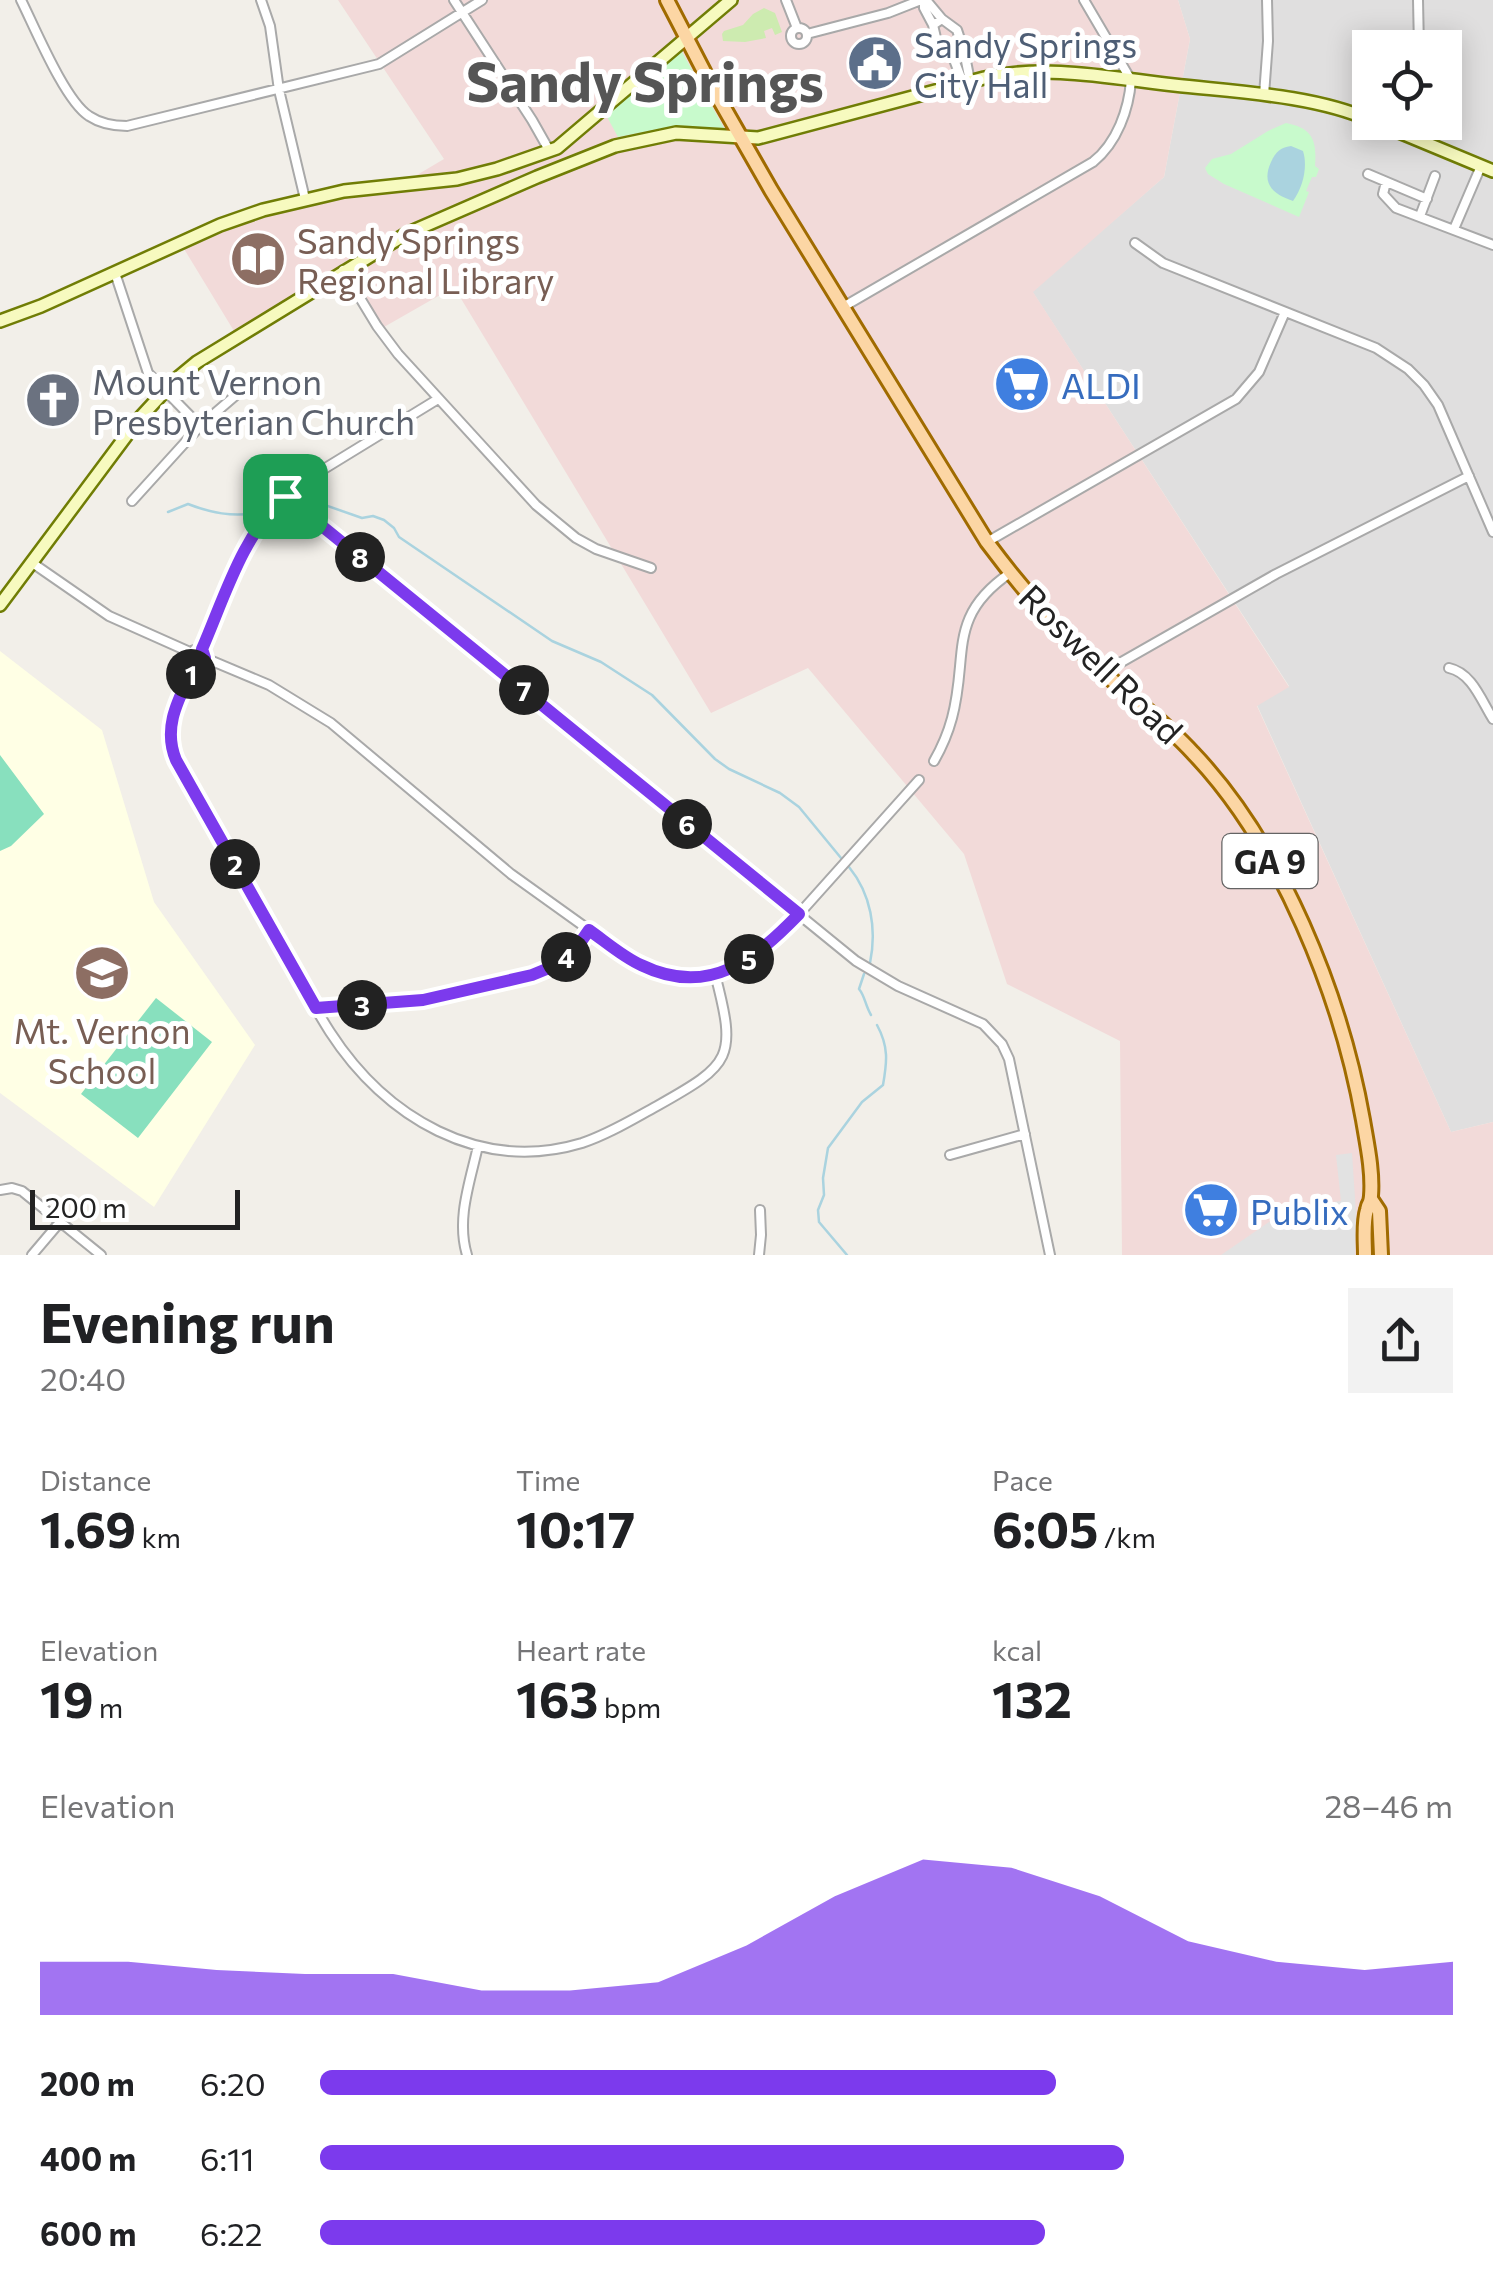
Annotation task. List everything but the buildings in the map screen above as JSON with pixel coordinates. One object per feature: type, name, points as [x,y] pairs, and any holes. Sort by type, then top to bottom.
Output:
[{"type":"main road","name":"Roswell Road","points":[[667,0],[742,138],[987,542],[1062,632],[1201,761],[1243,816],[1274,868],[1318,962],[1346,1044],[1366,1136],[1372,1199],[1379,1211],[1381,1255]]},
{"type":"main road","name":"Roswell Road","points":[[1365,1255],[1366,1212],[1372,1199]]},
{"type":"street","points":[[21,0],[73,101],[90,117],[113,126],[136,125],[379,64],[482,0]]},
{"type":"street","points":[[261,0],[270,26],[278,90],[305,199]]},
{"type":"street","points":[[454,0],[550,150]]},
{"type":"street","points":[[0,321],[263,210],[344,191],[440,183],[557,148],[731,0]]},
{"type":"street","points":[[786,0],[797,28]]},
{"type":"street","points":[[807,34],[923,0],[938,22],[956,30],[964,51],[967,82]]},
{"type":"street","points":[[843,308],[1098,158],[1109,146],[1126,110],[1131,80],[1084,0]]},
{"type":"street","points":[[1264,95],[1267,0]]},
{"type":"street","points":[[1418,0],[1419,30]]},
{"type":"street","points":[[938,22],[937,42],[953,57],[967,82]]},
{"type":"street","points":[[797,28],[791,36],[796,42],[803,43],[807,34]]},
{"type":"street","points":[[797,28],[807,34]]},
{"type":"street","points":[[953,57],[964,51]]},
{"type":"street","points":[[0,605],[138,420],[197,362],[406,234],[615,146],[690,133],[765,136],[992,76],[1044,72],[1264,95],[1352,113]]},
{"type":"street","points":[[1424,140],[1487,169],[1454,229]]},
{"type":"street","points":[[1368,174],[1426,198]]},
{"type":"street","points":[[1420,216],[1435,176]]},
{"type":"street","points":[[1386,182],[1383,194],[1396,208],[1490,243],[1493,229]]},
{"type":"street","points":[[1135,242],[1163,263],[1376,348],[1408,369],[1438,405],[1493,532]]},
{"type":"street","points":[[344,270],[386,340],[536,506],[596,549],[651,568]]},
{"type":"street","points":[[115,273],[148,373],[200,426]]},
{"type":"street","points":[[987,542],[1236,399],[1259,372],[1285,312]]},
{"type":"street","points":[[132,500],[200,426],[250,383]]},
{"type":"street","points":[[438,399],[301,483],[263,518],[250,539],[172,718],[172,749],[342,1049],[393,1103],[434,1130],[478,1146],[528,1152],[578,1144],[702,1081],[719,1062],[727,1039],[727,1020],[716,974]]},
{"type":"street","points":[[1104,672],[1276,574],[1469,476]]},
{"type":"street","points":[[285,496],[877,975],[974,1019],[991,1031],[1009,1059],[1050,1255]]},
{"type":"street","points":[[31,562],[109,616],[269,685],[332,722],[511,874],[631,960],[652,970],[682,976],[716,974],[757,955],[920,780]]},
{"type":"street","points":[[934,761],[953,716],[966,623],[986,592],[1010,573]]},
{"type":"street","points":[[1449,668],[1466,676],[1493,719]]},
{"type":"street","points":[[316,1008],[423,1000],[532,975],[564,958],[589,930]]},
{"type":"street","points":[[950,1155],[1025,1134]]},
{"type":"street","points":[[467,1255],[463,1213],[478,1146]]},
{"type":"street","points":[[0,1190],[12,1188],[22,1192],[101,1255]]},
{"type":"street","points":[[759,1255],[760,1210]]},
{"type":"street","points":[[32,1255],[60,1222]]},
{"type":"shaded area","points":[[338,0],[1178,0],[1190,39],[1164,177],[1033,292],[1289,687],[1257,706],[1451,1132],[1493,1122],[1493,1255],[1122,1255],[1120,1041],[1007,984],[964,854],[808,668],[711,713],[454,287],[377,331],[337,272],[234,331],[178,239],[315,194],[400,185],[444,159]]},
{"type":"shaded area","points":[[1178,0],[1493,0],[1493,1122],[1451,1132],[1257,705],[1289,686],[1032,291],[1164,177],[1190,39]]},
{"type":"shaded area","name":"Mt. Vernon School","points":[[0,651],[102,730],[154,902],[255,1045],[154,1207],[0,1093]]},
{"type":"shaded area","points":[[1352,1153],[1355,1255],[1221,1255],[1296,1207],[1341,1201],[1336,1155]]},
{"type":"green space","points":[[764,8],[775,13],[782,32],[775,35],[772,28],[764,31],[766,38],[723,41],[724,31],[743,25]]},
{"type":"green space","points":[[681,50],[724,128],[669,127],[618,137],[606,115]]},
{"type":"green space","points":[[1286,123],[1308,132],[1319,169],[1306,191],[1309,192],[1299,217],[1224,184],[1205,168],[1212,159],[1231,154]]},
{"type":"green space","points":[[0,755],[44,814],[11,846],[0,851]]},
{"type":"green space","points":[[156,998],[212,1042],[138,1138],[81,1094]]},
{"type":"water","points":[[1291,146],[1303,151],[1305,164],[1302,183],[1293,201],[1275,191],[1267,176],[1277,153]]},
{"type":"waterway","points":[[302,497],[362,518],[384,520],[399,537],[552,641],[601,662],[652,695],[715,759],[799,807],[841,858]]},
{"type":"waterway","points":[[168,512],[188,504],[222,513],[257,513]]},
{"type":"waterway","points":[[849,867],[863,889],[870,912],[870,963]]},
{"type":"waterway","points":[[864,974],[859,989],[871,1015]]},
{"type":"waterway","points":[[847,1255],[819,1222],[818,1210],[824,1195],[828,1148],[862,1102],[883,1085],[886,1055],[877,1025]]},
{"type":"place","name":"Sandy Springs City Hall","points":[[875,63]]},
{"type":"place","name":"Sandy Springs Regional Library","points":[[258,259]]},
{"type":"place","name":"ALDI","points":[[1022,384]]},
{"type":"place","name":"Mount Vernon Presbyterian Church","points":[[53,400]]},
{"type":"place","name":"Mt. Vernon School","points":[[102,973]]},
{"type":"place","name":"Publix","points":[[1211,1210]]},
{"type":"district","name":"Sandy Springs","points":[[645,79]]},
{"type":"route","points":[[285,496],[799,914],[757,955],[716,974],[682,976],[652,970],[589,930],[564,958],[532,975],[423,1000],[316,1008],[176,760],[169,734],[196,662],[205,658],[202,649],[250,539],[263,518],[285,496]]}]
